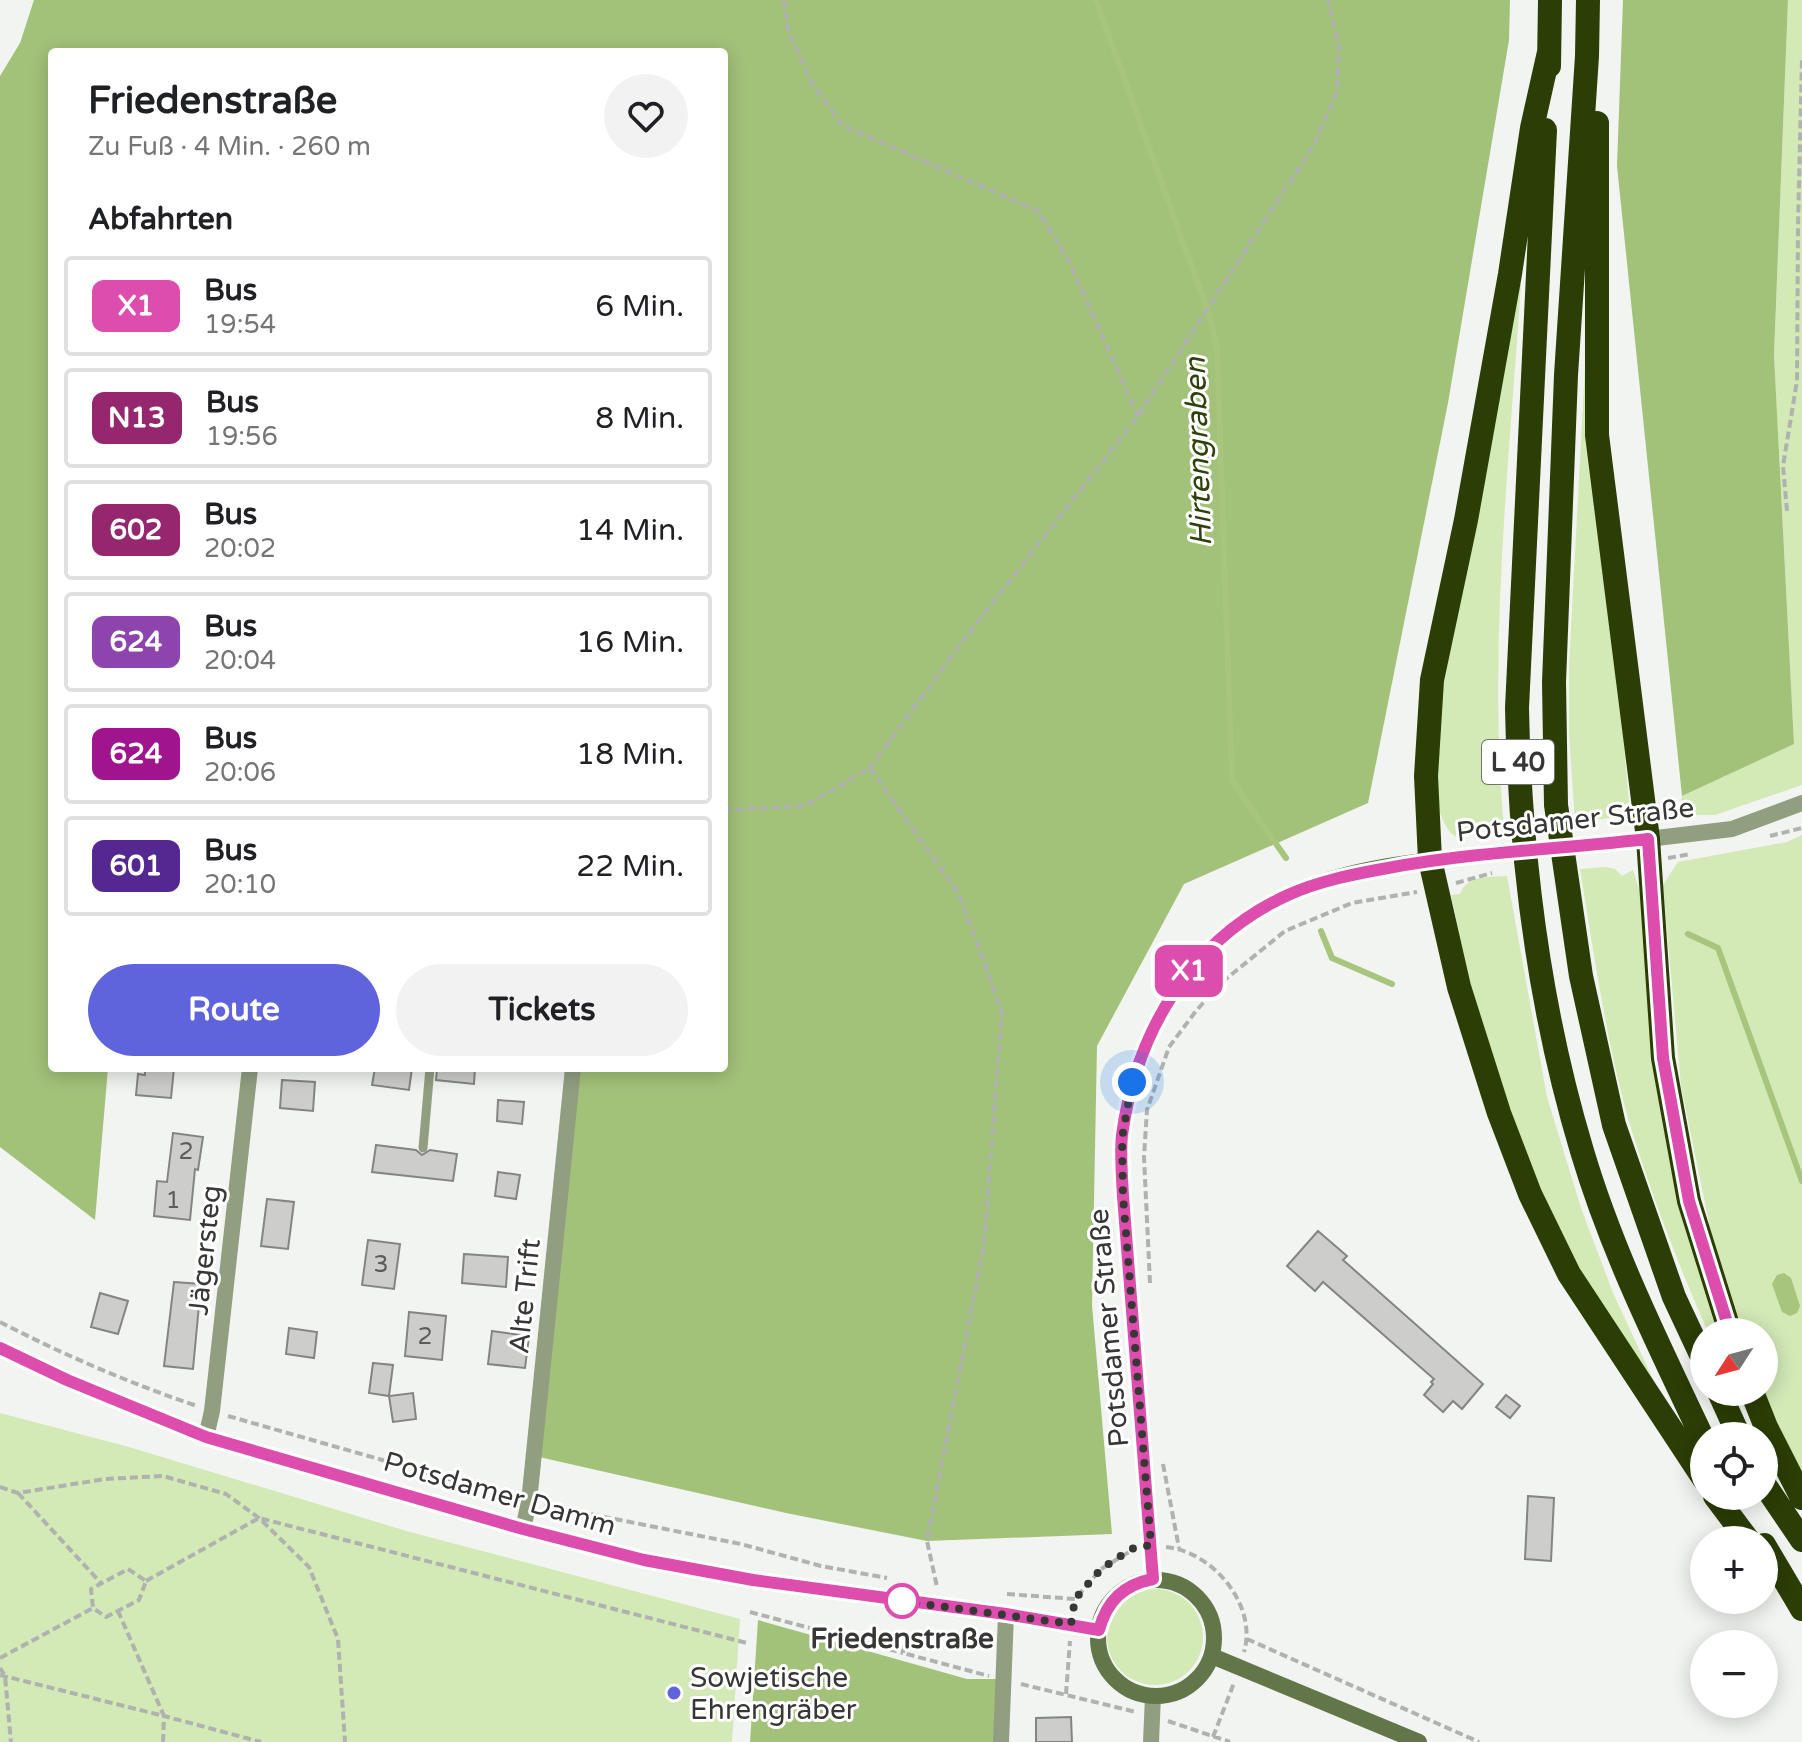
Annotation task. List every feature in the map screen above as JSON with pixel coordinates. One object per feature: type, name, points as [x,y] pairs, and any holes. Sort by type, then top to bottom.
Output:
[{"type":"highway","name":"L 40","points":[[1550,0],[1517,708],[1518,768],[1528,883],[1550,1022],[1583,1152],[1633,1292],[1695,1422]]},
{"type":"highway","name":"L 40","points":[[1588,0],[1566,375],[1554,682],[1556,805],[1581,976],[1614,1125],[1674,1297],[1690,1331]]},
{"type":"highway","points":[[1549,52],[1532,128],[1510,274],[1466,520],[1432,680],[1426,776],[1430,860],[1459,987],[1499,1113],[1530,1194],[1569,1274],[1690,1458]]},
{"type":"highway","points":[[1587,56],[1597,108],[1597,435],[1648,839],[1663,1058],[1689,1201],[1726,1318]]},
{"type":"highway","points":[[1758,1406],[1802,1498]]},
{"type":"highway","points":[[1778,1505],[1802,1540]]},
{"type":"highway","points":[[1778,1568],[1802,1610]]},
{"type":"highway","points":[[1778,1579],[1802,1610]]},
{"type":"street","name":"Potsdamer Straße","points":[[1153,1579],[1122,1181],[1122,1138],[1132,1082],[1142,1049],[1178,984],[1212,947],[1246,919],[1289,895],[1350,875],[1430,860],[1732,829],[1802,803]]},
{"type":"street","name":"Jägersteg","points":[[206,1437],[212,1411],[250,1072]]},
{"type":"street","name":"Alte Trift","points":[[523,1529],[529,1502],[573,1072]]},
{"type":"street","name":"Potsdamer Damm","points":[[0,1348],[67,1380],[206,1437],[523,1529],[701,1571],[1099,1630]]},
{"type":"street","points":[[1153,1579],[1172,1581],[1189,1589],[1203,1602],[1215,1638],[1212,1656],[1203,1673],[1189,1686],[1172,1694],[1153,1696],[1134,1691],[1112,1674],[1099,1649],[1099,1630],[1103,1614],[1111,1601],[1137,1582],[1153,1579]]},
{"type":"street","points":[[1001,1742],[1006,1614]]},
{"type":"street","points":[[1212,1656],[1419,1742]]},
{"type":"street","points":[[1151,1742],[1153,1696]]},
{"type":"lane","points":[[423,1148],[430,1072]]},
{"type":"path","points":[[784,0],[788,30],[811,81],[842,125],[1038,211],[1068,259],[1138,416]]},
{"type":"path","points":[[728,810],[805,806],[870,768],[957,649],[1138,416],[1314,145],[1337,92],[1339,47],[1328,0]]},
{"type":"path","points":[[1787,511],[1783,466],[1797,381],[1802,59]]},
{"type":"path","points":[[1797,359],[1802,364]]},
{"type":"path","points":[[870,768],[959,894],[1002,1012],[984,1245],[927,1541],[937,1587]]},
{"type":"path","points":[[1150,1290],[1144,1157],[1147,1110],[1169,1047],[1196,1011],[1221,983],[1285,931],[1352,903],[1436,889],[1492,873]]},
{"type":"path","points":[[0,1322],[141,1387],[413,1471],[529,1502],[741,1544],[821,1566],[893,1579]]},
{"type":"path","points":[[1163,1462],[1179,1548]]},
{"type":"path","points":[[0,1487],[18,1493],[105,1479],[163,1476],[226,1494],[259,1518],[309,1567],[338,1639],[345,1742]]},
{"type":"path","points":[[18,1493],[101,1583]]},
{"type":"path","points":[[146,1581],[128,1569],[91,1589],[93,1608],[106,1617],[139,1600],[146,1581],[259,1518],[747,1643]]},
{"type":"path","points":[[750,1612],[1066,1694],[1075,1599],[1101,1569],[1131,1549],[1151,1545],[1179,1548],[1223,1576],[1239,1601],[1247,1639],[1213,1737]]},
{"type":"path","points":[[922,1584],[950,1588]]},
{"type":"path","points":[[1005,1594],[1075,1599]]},
{"type":"path","points":[[0,1658],[93,1608]]},
{"type":"path","points":[[118,1611],[164,1716],[163,1742]]},
{"type":"path","points":[[903,1653],[906,1633]]},
{"type":"path","points":[[1247,1639],[1479,1742]]},
{"type":"path","points":[[0,1668],[11,1742]]},
{"type":"path","points":[[3,1675],[261,1742]]},
{"type":"shaded area","points":[[34,0],[1510,0],[1509,40],[1448,403],[1368,803],[1184,884],[1097,1046],[1092,1305],[1112,1534],[927,1541],[786,1513],[539,1457],[574,1072],[728,1072],[728,48],[48,48],[48,1072],[108,1072],[95,1220],[0,1147],[0,76],[20,43]]},
{"type":"shaded area","points":[[1623,0],[1788,0],[1774,355],[1794,744],[1682,796],[1617,166]]},
{"type":"shaded area","points":[[1788,0],[1802,0],[1802,785],[1715,815],[1678,815],[1682,796],[1794,743],[1774,355]]},
{"type":"shaded area","points":[[1517,284],[1521,284],[1499,625],[1498,693],[1504,829],[1461,829],[1456,837],[1446,827],[1436,791],[1434,747],[1438,691]]},
{"type":"shaded area","points":[[1586,347],[1589,347],[1630,814],[1626,819],[1622,812],[1611,818],[1575,822],[1569,734],[1569,666]]},
{"type":"shaded area","points":[[1802,835],[1802,1477],[1770,1406],[1778,1406],[1778,1318],[1737,1318],[1714,1247],[1681,1086],[1663,885],[1678,862],[1787,842]]},
{"type":"shaded area","points":[[1606,867],[1615,869],[1622,876],[1633,870],[1641,895],[1718,1318],[1702,1318],[1642,1163],[1616,1072],[1580,869]]},
{"type":"shaded area","points":[[1507,876],[1547,1097],[1581,1208],[1613,1293],[1665,1405],[1565,1248],[1523,1158],[1482,1039],[1451,895],[1460,894],[1473,880]]},
{"type":"shaded area","points":[[1784,1273],[1791,1278],[1800,1306],[1797,1313],[1790,1316],[1782,1312],[1772,1284],[1777,1275]]},
{"type":"shaded area","points":[[0,1413],[129,1447],[410,1532],[740,1619],[732,1742],[0,1742]]},
{"type":"shaded area","points":[[1155,1589],[1173,1593],[1189,1603],[1199,1619],[1203,1637],[1199,1655],[1189,1671],[1173,1681],[1155,1685],[1137,1681],[1121,1671],[1111,1655],[1107,1637],[1111,1619],[1121,1603],[1137,1593]]},
{"type":"shaded area","points":[[758,1620],[967,1679],[1002,1679],[1001,1742],[750,1742]]},
{"type":"building","points":[[145,1072],[174,1072],[171,1098],[136,1095],[138,1074],[145,1075]]},
{"type":"building","points":[[374,1072],[411,1072],[409,1090],[372,1085]]},
{"type":"building","points":[[437,1072],[475,1072],[474,1084],[436,1080]]},
{"type":"building","points":[[282,1080],[315,1082],[313,1111],[280,1108]]},
{"type":"building","points":[[498,1100],[524,1102],[522,1124],[497,1121]]},
{"type":"building","points":[[173,1133],[203,1137],[198,1170],[195,1169],[190,1220],[154,1216],[157,1181],[167,1182]]},
{"type":"building","points":[[376,1145],[416,1150],[422,1155],[430,1150],[457,1154],[453,1181],[372,1172]]},
{"type":"building","points":[[498,1172],[520,1175],[516,1199],[495,1196]]},
{"type":"building","points":[[267,1199],[294,1202],[288,1249],[261,1246]]},
{"type":"building","points":[[1318,1231],[1347,1256],[1343,1260],[1483,1384],[1462,1409],[1453,1401],[1443,1412],[1424,1395],[1434,1379],[1323,1282],[1315,1291],[1287,1266]]},
{"type":"building","points":[[368,1240],[400,1244],[394,1289],[362,1285]]},
{"type":"building","points":[[464,1254],[508,1257],[506,1287],[462,1283]]},
{"type":"building","points":[[174,1282],[201,1284],[193,1369],[164,1366]]},
{"type":"building","points":[[100,1293],[128,1301],[118,1334],[91,1327]]},
{"type":"building","points":[[409,1312],[446,1316],[442,1360],[405,1356]]},
{"type":"building","points":[[289,1328],[317,1332],[314,1358],[286,1354]]},
{"type":"building","points":[[492,1331],[529,1336],[525,1368],[488,1364]]},
{"type":"building","points":[[373,1363],[393,1365],[389,1396],[369,1393]]},
{"type":"building","points":[[413,1393],[416,1419],[393,1422],[389,1396]]},
{"type":"building","points":[[1506,1395],[1520,1406],[1510,1418],[1496,1407]]},
{"type":"building","points":[[1528,1496],[1554,1498],[1551,1561],[1525,1559]]},
{"type":"building","points":[[1071,1717],[1072,1742],[1036,1742],[1036,1718]]},
{"type":"waterway","name":"Hirtengraben","points":[[1096,0],[1207,309],[1217,346],[1232,781],[1286,858]]},
{"type":"waterway","name":"Hirtengraben","points":[[1321,931],[1332,958],[1392,984]]},
{"type":"waterway","name":"Hirtengraben","points":[[1688,934],[1718,948],[1802,1181]]},
{"type":"bus line","name":"X1","points":[[0,1348],[67,1380],[206,1437],[523,1529],[701,1571],[1099,1630],[1103,1614],[1111,1601],[1137,1582],[1153,1579],[1123,1196],[1122,1138],[1132,1082],[1142,1049],[1178,984],[1212,947],[1246,919],[1289,895],[1350,875],[1430,860],[1648,839],[1663,1058],[1689,1201],[1725,1318]]},
{"type":"place","name":"Friedenstraße","points":[[902,1601]]},
{"type":"place","name":"Sowjetische Ehrengräber","points":[[674,1693]]},
{"type":"route","points":[[902,1601],[1071,1624],[1075,1599],[1101,1569],[1131,1549],[1151,1545],[1123,1196],[1122,1138],[1132,1082]]}]
